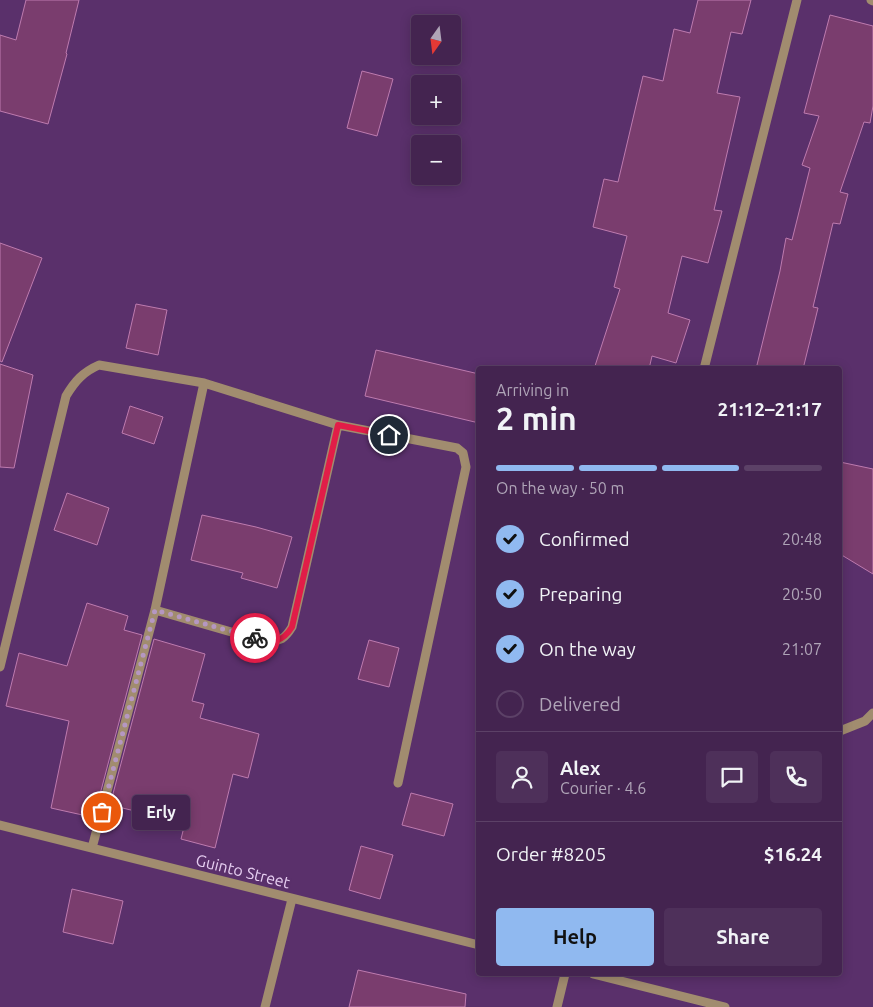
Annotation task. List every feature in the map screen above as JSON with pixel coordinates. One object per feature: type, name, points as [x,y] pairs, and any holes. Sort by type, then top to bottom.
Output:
[{"type":"street","points":[[705,366],[797,0]]},
{"type":"street","points":[[0,667],[66,396],[76,380],[87,371],[100,365],[204,382],[338,425],[458,448],[463,453],[466,467],[398,783]]},
{"type":"street","points":[[92,848],[155,610],[204,382]]},
{"type":"street","points":[[155,610],[266,642],[280,640],[286,636],[292,627],[338,425]]},
{"type":"street","points":[[842,730],[864,721],[873,713]]},
{"type":"street","name":"Guinto Street","points":[[0,825],[476,944]]},
{"type":"street","points":[[265,1007],[292,898]]},
{"type":"street","points":[[557,1007],[565,976]]},
{"type":"street","points":[[601,976],[725,1007]]},
{"type":"building","points":[[26,0],[79,0],[48,124],[0,111],[0,35],[16,40]]},
{"type":"building","points":[[698,0],[751,0],[742,34],[731,32],[717,93],[740,97],[714,210],[722,211],[708,263],[682,256],[668,313],[690,320],[676,363],[652,356],[650,366],[595,366],[620,289],[614,287],[627,236],[593,227],[604,179],[618,182],[643,76],[663,81],[674,29],[690,33]]},
{"type":"building","points":[[830,15],[873,26],[873,106],[870,123],[864,122],[840,192],[848,194],[840,224],[833,223],[813,307],[818,308],[804,366],[757,366],[780,271],[786,238],[792,240],[810,168],[802,165],[819,116],[804,113]]},
{"type":"building","points":[[362,71],[393,79],[377,136],[347,128]]},
{"type":"building","points":[[0,243],[42,258],[2,362],[0,361]]},
{"type":"building","points":[[136,304],[167,310],[158,355],[126,348]]},
{"type":"building","points":[[376,350],[476,373],[476,422],[365,396]]},
{"type":"building","points":[[0,364],[33,375],[14,468],[0,467]]},
{"type":"building","points":[[130,406],[163,417],[154,444],[122,433]]},
{"type":"building","points":[[842,462],[873,469],[873,574],[842,555]]},
{"type":"building","points":[[67,493],[109,508],[97,545],[54,530]]},
{"type":"building","points":[[202,515],[292,537],[277,588],[241,578],[243,573],[191,560]]},
{"type":"building","points":[[87,603],[128,616],[124,630],[142,635],[98,802],[90,800],[87,816],[51,808],[69,721],[6,706],[19,653],[67,666]]},
{"type":"building","points":[[154,639],[205,654],[192,701],[204,704],[200,718],[259,734],[248,778],[233,774],[215,848],[181,839],[185,823],[110,805]]},
{"type":"building","points":[[369,640],[399,648],[389,687],[358,679]]},
{"type":"building","points":[[411,793],[453,804],[444,836],[402,825]]},
{"type":"building","points":[[361,846],[393,855],[380,899],[349,890]]},
{"type":"building","points":[[72,889],[123,901],[113,944],[63,932]]},
{"type":"building","points":[[358,970],[466,994],[465,1007],[349,1007]]},
{"type":"way so far","points":[[102,812],[155,610],[255,638]]},
{"type":"place","name":"Erly","points":[[102,812]]},
{"type":"route","points":[[255,638],[266,642],[280,640],[286,636],[292,627],[338,425],[389,435]]}]
